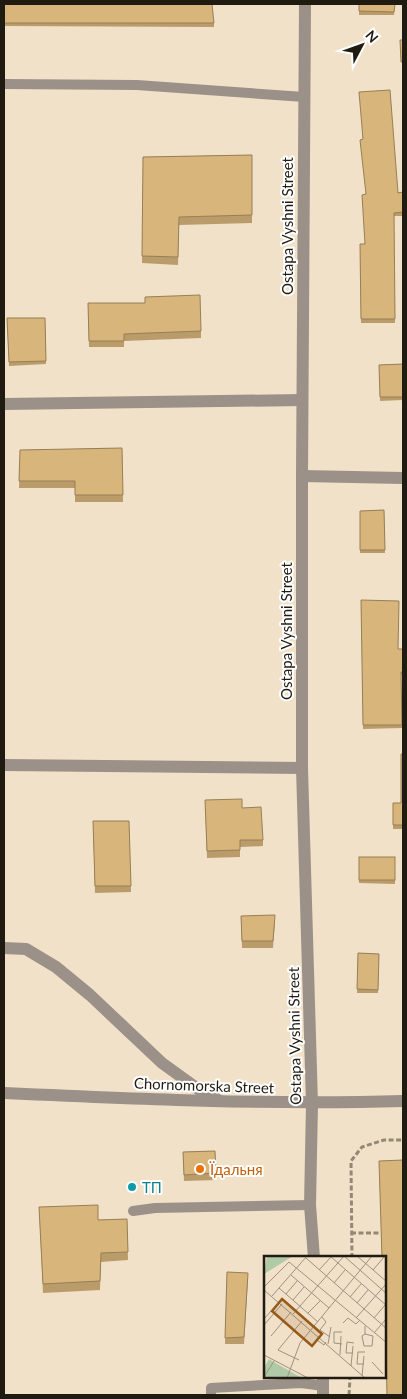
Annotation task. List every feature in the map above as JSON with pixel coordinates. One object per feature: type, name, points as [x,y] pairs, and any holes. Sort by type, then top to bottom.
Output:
[{"type":"street","name":"Ostapa Vyshni Street","points":[[305,4],[302,768],[312,1104],[310,1205],[314,1256]]},
{"type":"street","points":[[4,404],[302,400]]},
{"type":"street","points":[[302,476],[403,478]]},
{"type":"street","points":[[4,766],[302,768]]},
{"type":"street","points":[[4,948],[26,949],[56,967],[90,995],[162,1063],[198,1089],[222,1102]]},
{"type":"street","name":"Chornomorska Street","points":[[4,1093],[312,1104],[403,1101]]},
{"type":"lane","points":[[4,84],[137,85],[304,97]]},
{"type":"lane","points":[[133,1211],[155,1208],[310,1205]]},
{"type":"lane","points":[[211,1395],[211,1388],[301,1384],[323,1386]]},
{"type":"path","points":[[352,1256],[352,1161],[362,1147],[384,1140],[403,1140]]},
{"type":"path","points":[[351,1233],[395,1233]]},
{"type":"path","points":[[349,1395],[350,1379]]},
{"type":"building","points":[[4,4],[212,4],[214,23],[4,23]]},
{"type":"building","points":[[359,4],[395,4],[394,12],[359,11]]},
{"type":"building","points":[[400,40],[403,40],[403,62],[401,62]]},
{"type":"building","points":[[390,90],[398,193],[403,192],[403,212],[394,213],[395,319],[361,319],[360,244],[365,244],[362,195],[366,194],[360,140],[363,139],[359,92]]},
{"type":"building","points":[[252,155],[252,215],[179,217],[178,257],[142,256],[143,157]]},
{"type":"building","points":[[200,295],[201,331],[124,334],[124,341],[89,341],[88,303],[145,303],[145,297]]},
{"type":"building","points":[[7,318],[45,318],[46,361],[9,362]]},
{"type":"building","points":[[403,364],[403,397],[380,397],[379,365]]},
{"type":"building","points":[[122,448],[123,495],[75,495],[75,481],[19,481],[20,450]]},
{"type":"building","points":[[384,510],[385,550],[360,550],[360,511]]},
{"type":"building","points":[[361,600],[399,601],[398,649],[403,649],[403,672],[401,672],[402,725],[363,725]]},
{"type":"building","points":[[401,754],[403,754],[403,825],[393,825],[393,803],[401,803]]},
{"type":"building","points":[[242,799],[242,808],[261,807],[263,840],[240,840],[240,850],[207,851],[205,800]]},
{"type":"building","points":[[93,821],[129,821],[131,886],[95,886]]},
{"type":"building","points":[[359,857],[395,857],[395,880],[359,880]]},
{"type":"building","points":[[275,915],[273,941],[242,941],[241,916]]},
{"type":"building","points":[[358,953],[379,954],[378,990],[357,989]]},
{"type":"building","name":"Їдальня","points":[[215,1151],[216,1173],[184,1175],[183,1152]]},
{"type":"building","points":[[403,1160],[403,1395],[387,1395],[387,1256],[382,1256],[379,1161]]},
{"type":"building","points":[[98,1205],[98,1220],[127,1219],[128,1252],[101,1253],[100,1281],[43,1284],[39,1207]]},
{"type":"building","points":[[227,1272],[248,1273],[244,1337],[225,1338]]},
{"type":"place","name":"Їдальня","points":[[200,1169]]},
{"type":"place","name":"ТП","points":[[132,1187]]}]
